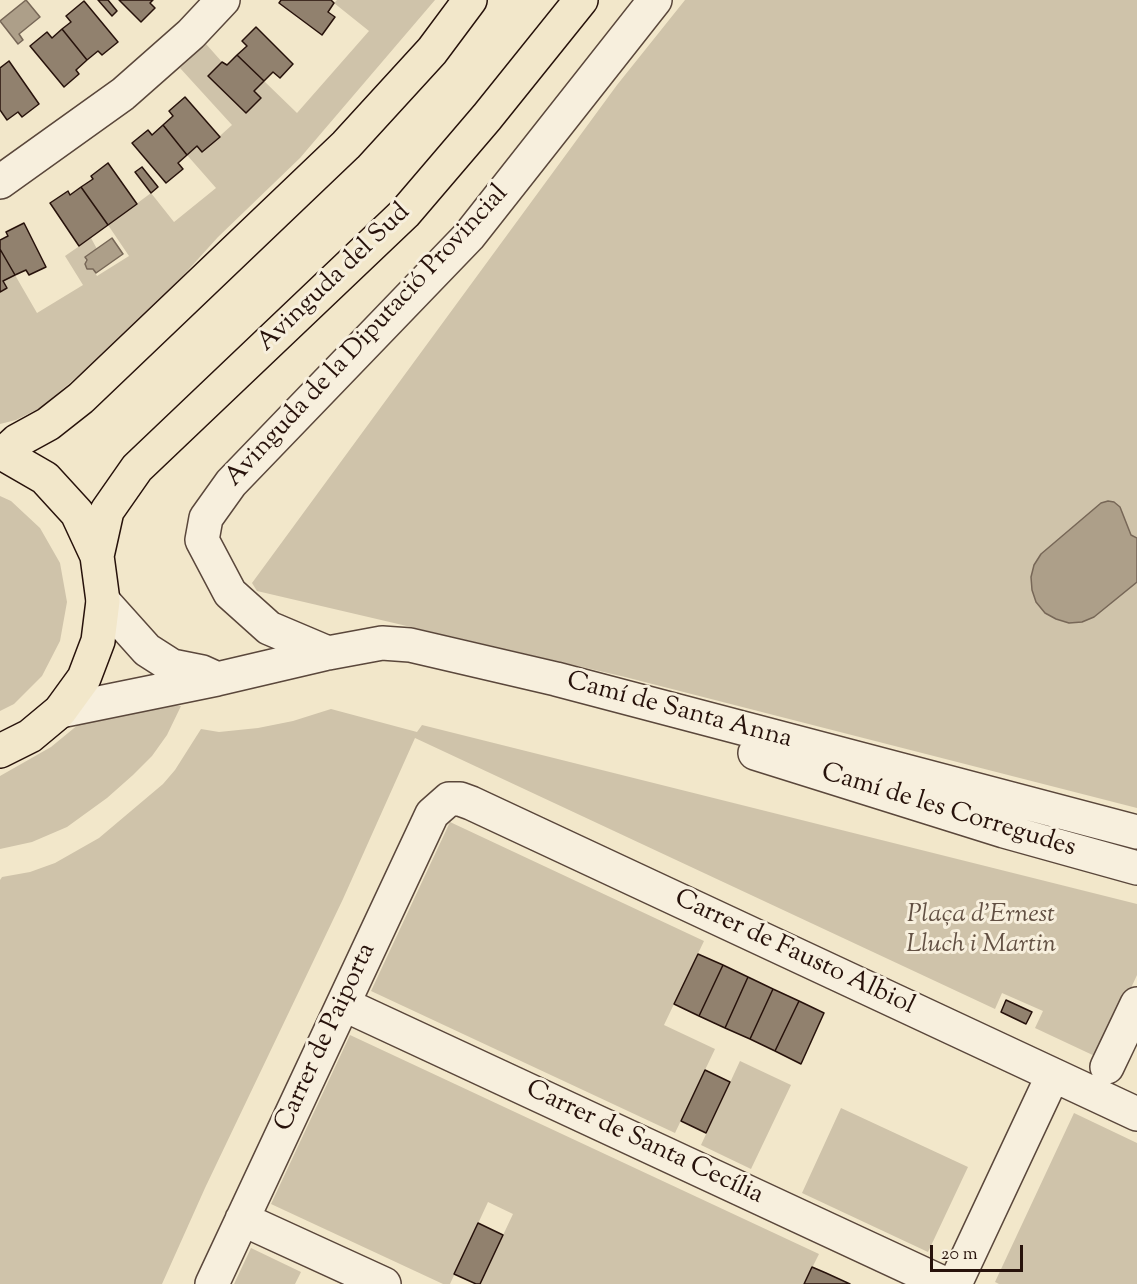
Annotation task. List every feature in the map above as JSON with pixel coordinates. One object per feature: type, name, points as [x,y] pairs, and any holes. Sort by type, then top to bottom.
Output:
[{"type":"main road","points":[[0,751],[30,736],[60,711],[84,678],[98,641],[103,601],[97,556],[76,513],[45,478],[2,453],[17,441],[48,424],[81,398],[346,146],[432,51],[470,0]]},
{"type":"main road","name":"Avinguda del Sud","points":[[97,556],[107,511],[137,468],[405,213],[487,117],[581,0]]},
{"type":"street","points":[[0,182],[123,94],[191,34],[223,0]]},
{"type":"street","name":"Avinguda de la Diputació Provincial","points":[[328,652],[269,628],[230,593],[202,540],[206,518],[231,483],[469,236],[655,0]]},
{"type":"street","points":[[103,601],[147,650],[172,666],[202,672],[217,679]]},
{"type":"street","name":"Camí de Santa Anna","points":[[60,711],[217,679],[328,652],[382,643],[410,645],[556,679],[1137,832]]},
{"type":"street","name":"Camí de les Corregudes","points":[[556,679],[633,711],[769,758],[1004,831],[1137,868]]},
{"type":"street","name":"Carrer de Paiporta","points":[[212,1284],[432,814],[449,799]]},
{"type":"street","name":"Carrer de Fausto Albiol","points":[[449,799],[460,799],[471,803],[1137,1114]]},
{"type":"street","name":"Carrer de Santa Cecília","points":[[342,1004],[945,1284]]},
{"type":"street","points":[[1107,1067],[1137,1004]]},
{"type":"street","points":[[955,1284],[1053,1075]]},
{"type":"street","points":[[242,1219],[384,1284]]},
{"type":"green space","points":[[337,0],[435,0],[300,158],[218,237],[161,300],[108,351],[40,408],[16,420],[0,424],[0,292],[7,288],[3,281],[15,275],[37,313],[83,285],[65,256],[91,238],[97,249],[85,257],[87,269],[93,269],[97,276],[129,256],[108,225],[151,193],[174,222],[216,188],[187,155],[197,146],[202,152],[232,125],[180,68],[206,44],[222,62],[209,76],[246,113],[260,98],[254,91],[264,81],[297,113],[369,31],[334,3]]},
{"type":"green space","points":[[685,0],[1137,0],[1137,808],[625,677],[257,591],[252,583],[617,85]]},
{"type":"green space","points":[[0,496],[11,501],[40,528],[60,563],[67,602],[60,641],[42,676],[14,704],[0,711]]},
{"type":"green space","points":[[155,703],[181,706],[167,735],[152,756],[133,775],[107,798],[67,827],[32,842],[0,849],[0,776],[51,747],[79,724]]},
{"type":"green space","name":"Plaça d'Ernest Lluch i Martin","points":[[331,709],[417,732],[422,725],[1137,904],[1137,975],[1099,1058],[1035,1028],[1043,1011],[1002,993],[995,1009],[415,738],[343,899],[205,1188],[162,1284],[0,1284],[0,880],[2,877],[30,872],[55,863],[99,838],[163,784],[175,770],[201,729],[219,732],[258,728],[293,721]]},
{"type":"green space","points":[[450,822],[704,941],[664,1025],[715,1049],[675,1133],[371,991]]},
{"type":"green space","points":[[350,1035],[819,1254],[804,1284],[480,1284],[513,1214],[488,1202],[450,1284],[443,1284],[271,1204]]},
{"type":"green space","points":[[740,1061],[791,1085],[751,1169],[701,1145]]},
{"type":"green space","points":[[841,1108],[968,1167],[928,1252],[802,1193]]},
{"type":"green space","points":[[1074,1113],[1137,1143],[1137,1284],[999,1284],[995,1282]]},
{"type":"green space","points":[[251,1248],[301,1272],[295,1284],[234,1284]]},
{"type":"shaded area","points":[[26,0],[40,17],[19,34],[23,40],[18,44],[0,21]]},
{"type":"shaded area","points":[[112,238],[123,254],[96,273],[93,269],[87,269],[85,257]]},
{"type":"shaded area","points":[[1108,501],[1120,507],[1131,535],[1137,538],[1137,582],[1094,617],[1082,622],[1069,623],[1056,619],[1045,613],[1036,602],[1031,577],[1034,565],[1041,554],[1101,503]]},
{"type":"building","points":[[98,0],[108,0],[117,11],[112,16]]},
{"type":"building","points":[[119,0],[153,0],[150,3],[155,8],[141,22]]},
{"type":"building","points":[[281,0],[331,0],[334,3],[328,12],[335,17],[322,35],[279,3]]},
{"type":"building","points":[[84,1],[118,42],[102,55],[98,51],[87,60],[62,29],[71,22],[66,16]]},
{"type":"building","points":[[256,27],[293,64],[280,78],[273,72],[264,81],[237,55],[247,46],[242,41]]},
{"type":"building","points":[[62,29],[87,60],[76,70],[79,74],[64,87],[30,46],[47,32],[52,38]]},
{"type":"building","points":[[237,55],[264,81],[254,91],[261,98],[246,113],[208,76],[222,62],[227,65]]},
{"type":"building","points":[[9,61],[39,104],[22,117],[18,112],[7,120],[0,110],[0,68]]},
{"type":"building","points":[[185,97],[220,137],[202,152],[197,146],[187,155],[163,125],[173,116],[169,111]]},
{"type":"building","points":[[163,125],[187,155],[178,163],[183,169],[166,183],[132,143],[148,130],[152,135]]},
{"type":"building","points":[[108,163],[137,204],[108,225],[81,187],[93,179],[91,176]]},
{"type":"building","points":[[142,167],[158,187],[151,193],[135,172]]},
{"type":"building","points":[[81,187],[108,225],[79,246],[50,203],[68,191],[70,195]]},
{"type":"building","points":[[24,223],[46,267],[29,275],[26,270],[15,275],[0,249],[0,240],[8,236],[6,232]]},
{"type":"building","points":[[0,249],[15,275],[3,281],[7,288],[0,292]]},
{"type":"building","points":[[698,954],[723,965],[699,1016],[674,1004]]},
{"type":"building","points":[[723,965],[748,977],[725,1028],[699,1016]]},
{"type":"building","points":[[748,977],[773,989],[750,1039],[725,1028]]},
{"type":"building","points":[[773,989],[799,1001],[775,1051],[750,1039]]},
{"type":"building","points":[[1006,1000],[1032,1012],[1026,1024],[1001,1012]]},
{"type":"building","points":[[799,1001],[824,1013],[801,1064],[775,1051]]},
{"type":"building","points":[[705,1070],[730,1082],[706,1133],[681,1121]]},
{"type":"building","points":[[478,1223],[503,1235],[480,1284],[476,1284],[454,1274]]},
{"type":"building","points":[[812,1267],[826,1273],[850,1284],[804,1284]]}]
